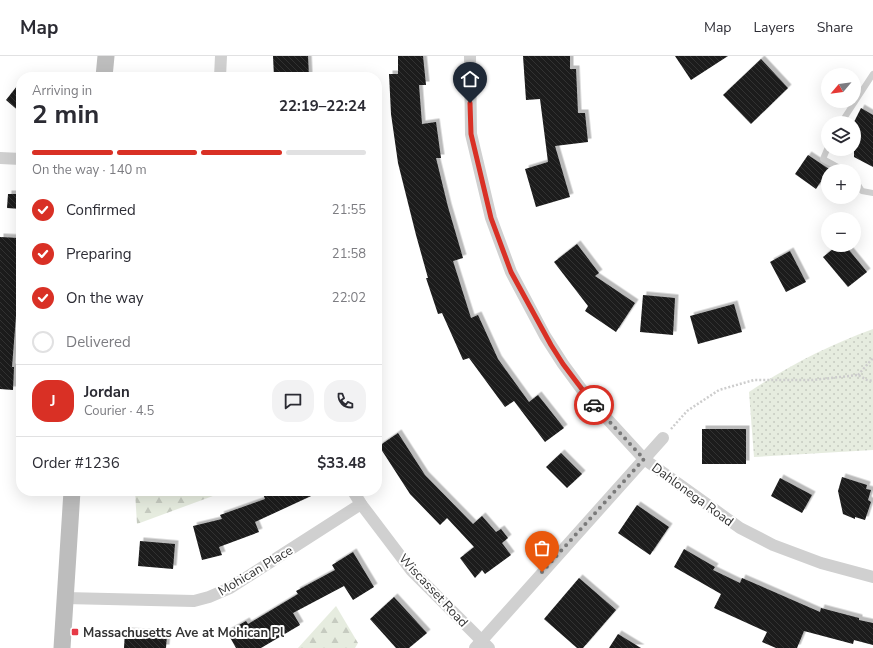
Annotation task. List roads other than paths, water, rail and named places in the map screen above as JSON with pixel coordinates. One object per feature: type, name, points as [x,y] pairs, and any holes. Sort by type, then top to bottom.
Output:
[{"type":"main road","points":[[104,72],[106,56]]},
{"type":"main road","points":[[62,648],[72,496]]},
{"type":"street","points":[[220,72],[221,56]]},
{"type":"street","name":"Dahlonega Road","points":[[470,56],[471,134],[491,218],[511,272],[545,336],[588,398],[644,459],[740,528],[773,545],[821,563],[873,577]]},
{"type":"street","points":[[0,158],[16,159]]},
{"type":"street","points":[[481,645],[663,438]]},
{"type":"street","name":"Wiscasset Road","points":[[356,496],[411,570],[481,645]]},
{"type":"street","name":"Mohican Place","points":[[65,598],[194,601],[209,597],[230,588],[361,504]]},
{"type":"lane","points":[[846,116],[873,74]]},
{"type":"lane","points":[[824,156],[823,159],[832,164]]},
{"type":"lane","points":[[861,189],[862,191],[873,193]]},
{"type":"place","name":"Massachusetts Ave at Mohican Pl","points":[[75,632]]}]
